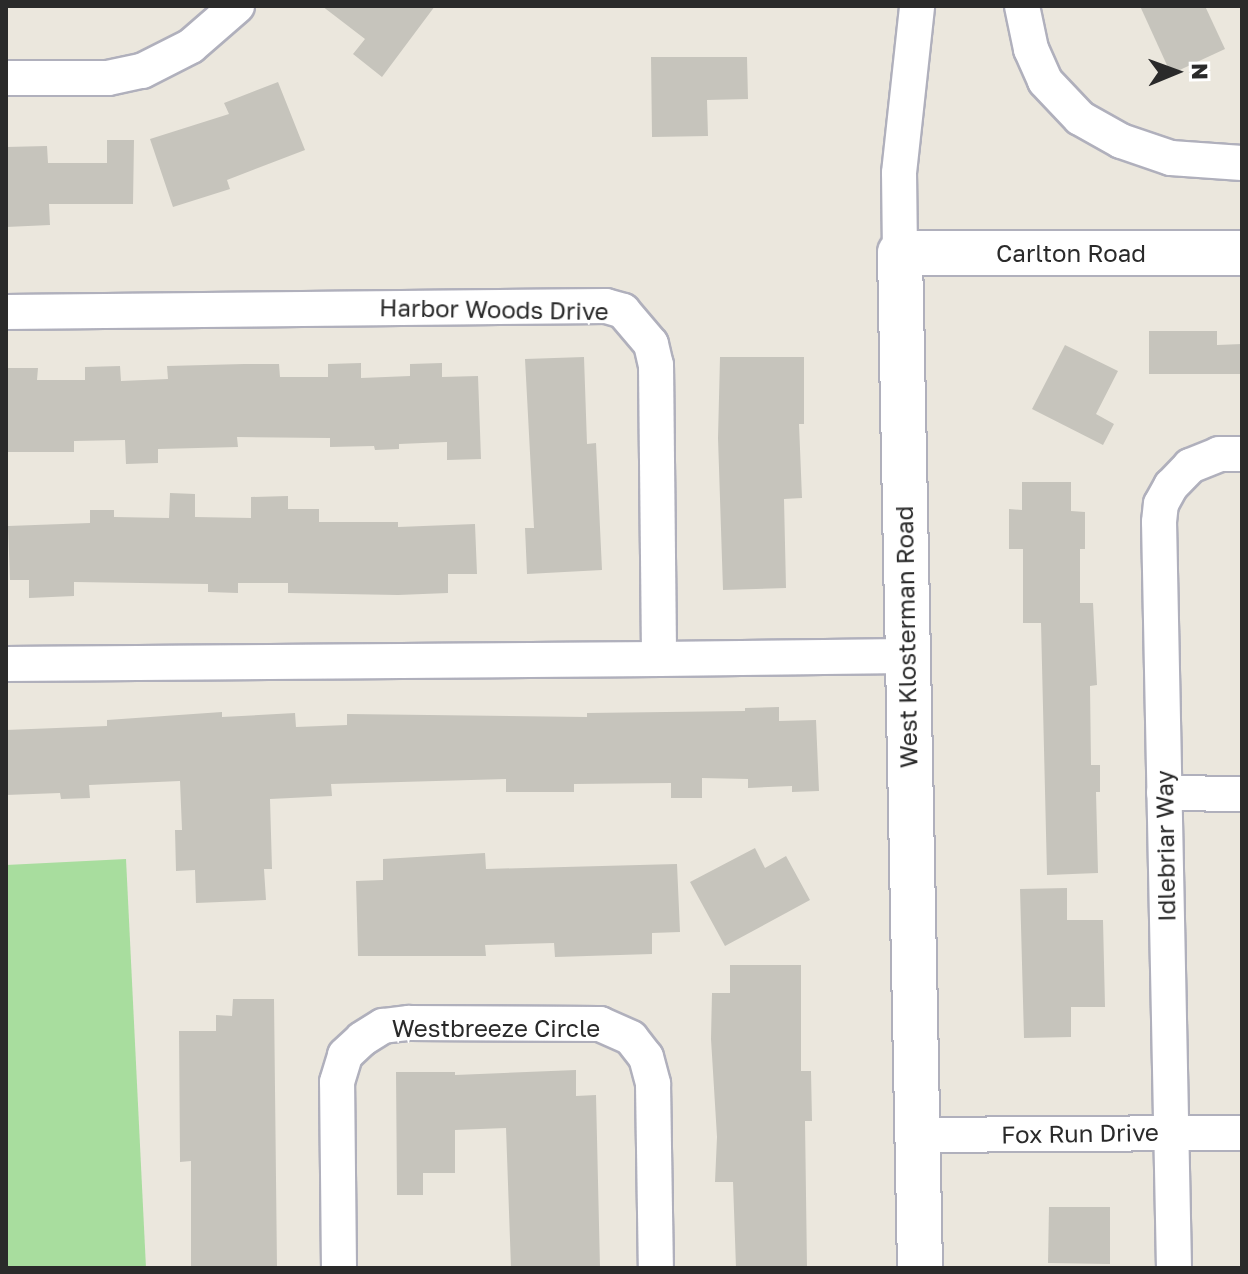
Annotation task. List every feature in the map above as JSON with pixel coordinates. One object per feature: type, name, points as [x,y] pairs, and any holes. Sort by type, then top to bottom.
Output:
[{"type":"street","points":[[6,78],[108,78],[123,75],[159,63],[212,32],[237,6]]},
{"type":"street","name":"West Klosterman Road","points":[[917,6],[899,173],[920,1268]]},
{"type":"street","points":[[1022,6],[1027,38],[1045,81],[1080,118],[1121,141],[1171,158],[1242,163]]},
{"type":"street","name":"Carlton Road","points":[[900,253],[1242,253]]},
{"type":"street","name":"Harbor Woods Drive","points":[[6,312],[606,306],[623,311],[651,344],[656,365],[659,659]]},
{"type":"street","name":"Idlebriar Way","points":[[1174,1268],[1161,504],[1179,476],[1205,458],[1230,454]]},
{"type":"street","points":[[6,664],[906,656]]},
{"type":"street","points":[[1164,793],[1242,794]]},
{"type":"street","name":"Westbreeze Circle","points":[[339,1268],[335,1106],[337,1082],[345,1055],[362,1039],[383,1026],[440,1023],[600,1024],[631,1038],[646,1057],[653,1084],[656,1268]]},
{"type":"street","name":"Fox Run Drive","points":[[917,1135],[1170,1131],[1242,1133]]},
{"type":"green space","points":[[126,859],[146,1268],[6,1268],[6,865]]},
{"type":"building","points":[[322,6],[435,6],[382,77],[353,54],[365,39]]},
{"type":"building","points":[[1140,6],[1205,6],[1225,49],[1171,74]]},
{"type":"building","points":[[651,57],[747,57],[748,99],[707,100],[708,136],[652,137]]},
{"type":"building","points":[[278,82],[305,150],[227,180],[230,189],[173,207],[150,139],[229,114],[224,103]]},
{"type":"building","points":[[107,140],[134,140],[133,204],[49,204],[50,225],[6,227],[6,147],[47,146],[48,163],[107,163]]},
{"type":"building","points":[[1149,331],[1217,331],[1217,345],[1242,344],[1242,374],[1149,374]]},
{"type":"building","points":[[1065,345],[1118,371],[1096,414],[1114,424],[1103,445],[1032,409]]},
{"type":"building","points":[[584,357],[587,444],[596,443],[602,570],[527,574],[525,528],[534,528],[525,359]]},
{"type":"building","points":[[720,357],[804,357],[804,424],[799,424],[802,498],[784,499],[786,588],[723,590],[718,438]]},
{"type":"building","points":[[361,363],[361,378],[410,376],[410,364],[442,363],[442,377],[478,376],[481,459],[447,460],[447,442],[399,444],[399,449],[375,450],[374,446],[330,447],[330,438],[237,437],[238,447],[158,449],[158,463],[126,464],[125,440],[74,441],[74,452],[7,452],[7,368],[38,368],[37,380],[85,380],[85,367],[120,366],[121,381],[168,379],[167,366],[279,364],[280,377],[328,377],[328,364]]},
{"type":"building","points":[[1022,482],[1071,482],[1071,511],[1085,512],[1085,549],[1080,549],[1080,603],[1093,603],[1097,685],[1090,686],[1091,765],[1100,765],[1100,792],[1096,792],[1098,873],[1047,875],[1041,623],[1023,623],[1023,549],[1009,549],[1009,509],[1022,510]]},
{"type":"building","points":[[170,493],[195,494],[195,517],[251,518],[251,497],[288,496],[288,509],[319,509],[319,522],[398,522],[398,527],[475,524],[477,574],[448,574],[448,593],[398,595],[288,593],[288,583],[238,583],[238,593],[208,592],[208,584],[74,582],[74,596],[29,598],[29,580],[10,580],[8,526],[90,523],[90,510],[114,510],[114,517],[169,518]]},
{"type":"building","points":[[779,707],[779,721],[816,720],[819,791],[792,792],[792,786],[748,788],[748,779],[702,778],[702,798],[671,798],[671,783],[574,784],[574,792],[506,792],[506,779],[331,784],[332,796],[270,799],[272,869],[264,869],[266,900],[196,903],[195,870],[176,871],[175,830],[182,830],[180,781],[89,785],[90,798],[61,799],[60,793],[6,795],[6,730],[107,726],[107,720],[222,712],[222,717],[295,713],[296,727],[347,725],[347,714],[587,717],[587,713],[745,711],[745,708]]},
{"type":"building","points":[[755,848],[765,868],[786,856],[810,900],[725,946],[690,882]]},
{"type":"building","points":[[485,853],[486,869],[677,864],[680,932],[652,933],[652,954],[555,957],[554,943],[485,945],[486,956],[358,956],[356,881],[383,880],[383,859]]},
{"type":"building","points":[[1067,888],[1067,920],[1103,920],[1105,1007],[1071,1007],[1071,1037],[1024,1038],[1020,889]]},
{"type":"building","points":[[730,965],[801,965],[801,1071],[811,1071],[812,1121],[805,1121],[807,1268],[736,1268],[733,1182],[715,1182],[717,1137],[711,1039],[712,993],[730,993]]},
{"type":"building","points":[[233,999],[274,999],[277,1268],[191,1268],[191,1161],[180,1162],[179,1031],[216,1031],[216,1015],[232,1016]]},
{"type":"building","points":[[576,1070],[576,1096],[596,1095],[600,1268],[511,1268],[506,1128],[455,1130],[455,1173],[423,1173],[423,1195],[397,1195],[396,1072],[455,1072],[455,1075]]},
{"type":"building","points":[[1049,1207],[1110,1207],[1110,1264],[1048,1263]]}]
